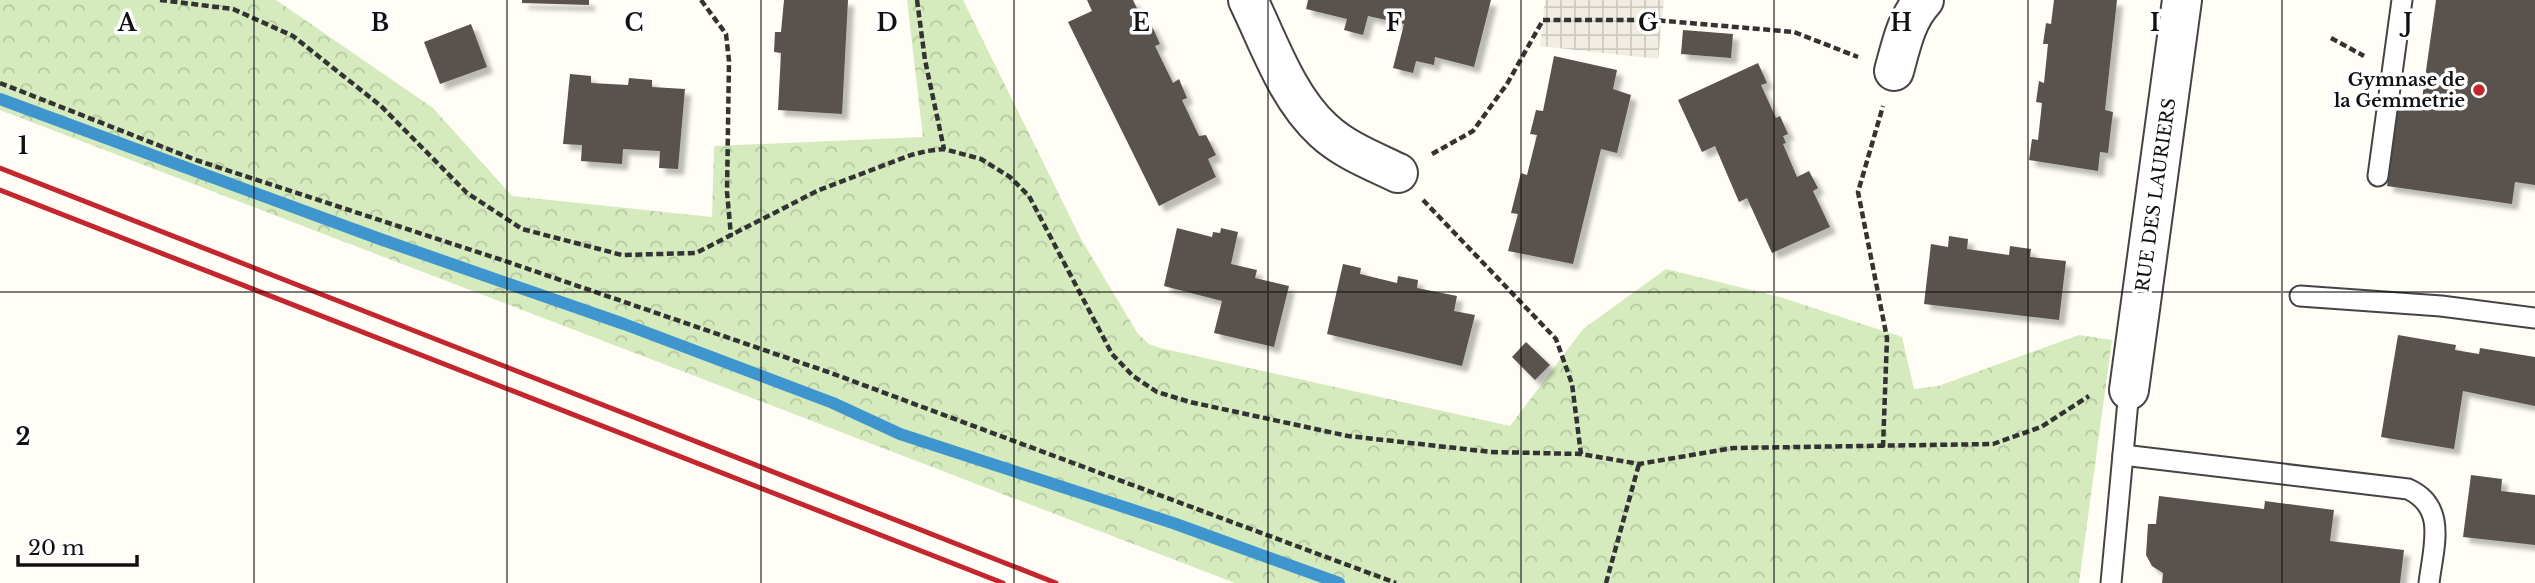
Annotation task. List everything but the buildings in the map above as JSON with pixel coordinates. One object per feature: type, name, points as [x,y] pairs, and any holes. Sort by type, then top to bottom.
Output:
[{"type":"street","points":[[1248,0],[1295,95],[1323,130],[1353,151],[1398,173]]},
{"type":"street","points":[[1894,71],[1904,36],[1916,9],[1924,0]]},
{"type":"street","name":"RUE DES LAURIERS","points":[[2113,390],[2182,0]]},
{"type":"lane","points":[[2378,176],[2402,0]]},
{"type":"lane","points":[[2300,296],[2441,306],[2535,318]]},
{"type":"lane","points":[[2111,583],[2123,455],[2113,390]]},
{"type":"lane","points":[[2123,455],[2408,489],[2427,501],[2436,522],[2429,583]]},
{"type":"path","points":[[160,0],[233,9],[293,36],[381,106],[467,193],[522,229],[622,255],[696,253],[819,190],[911,155],[944,149],[981,159],[1010,177],[1028,196],[1112,354],[1133,376],[1157,392],[1348,436],[1490,452],[1581,454],[1639,464],[1733,448],[1882,448],[1993,444],[2041,426],[2113,390]]},
{"type":"path","points":[[701,0],[726,34],[729,61],[727,192],[731,236]]},
{"type":"path","points":[[917,0],[925,60],[944,149]]},
{"type":"path","points":[[1581,454],[1572,384],[1556,339],[1398,173],[1473,131],[1507,84],[1543,20],[1654,20],[1794,32],[1894,71],[1858,192],[1888,338],[1882,448]]},
{"type":"path","points":[[0,83],[196,160],[508,262],[831,373],[1396,583]]},
{"type":"path","points":[[1606,583],[1639,464]]},
{"type":"green space","points":[[0,0],[276,0],[433,108],[512,196],[712,217],[714,146],[923,137],[907,0],[963,0],[1081,239],[1138,334],[1149,344],[1160,348],[1510,426],[1583,329],[1666,269],[1780,297],[1902,337],[1914,389],[1938,386],[2079,335],[2112,340],[2079,583],[1235,583],[0,110]]},
{"type":"shaded area","points":[[1545,0],[1664,0],[1658,59],[1540,46]]},
{"type":"waterway","points":[[0,99],[380,239],[624,324],[833,403],[900,434],[1173,523],[1339,583]]},
{"type":"railway","points":[[0,168],[1056,583]]},
{"type":"railway","points":[[0,190],[1003,583]]},
{"type":"place","name":"Gymnase de la Gemmetrie","points":[[2479,90]]}]
